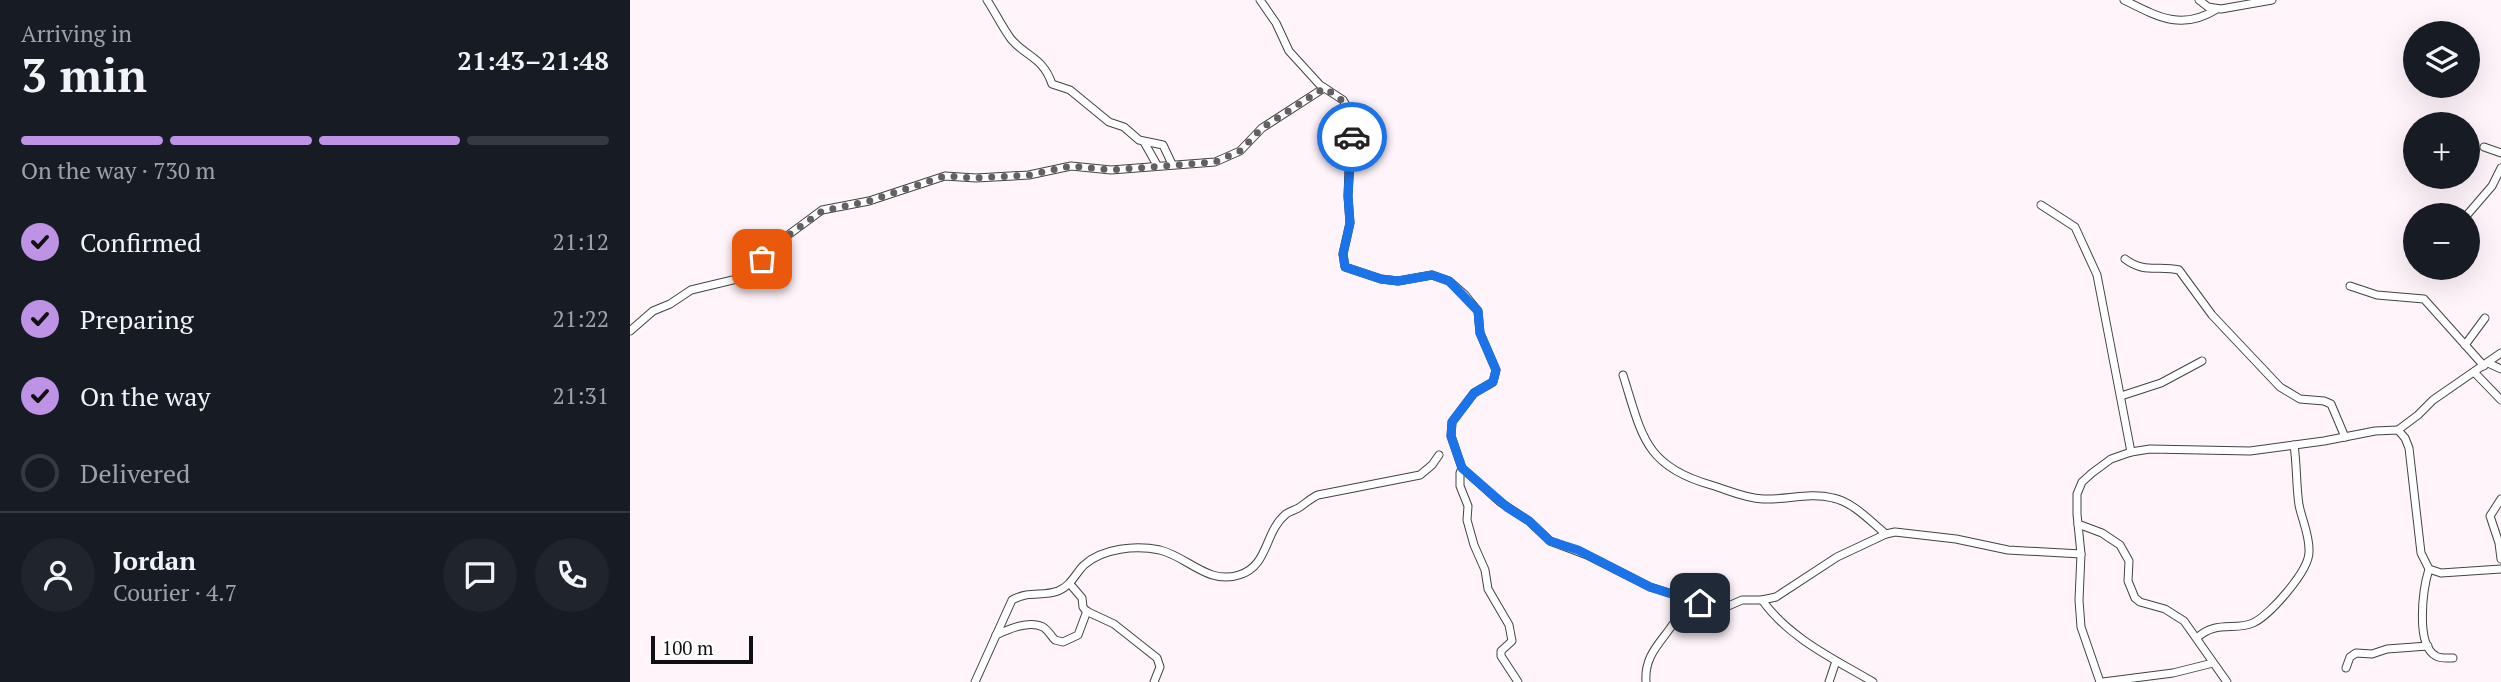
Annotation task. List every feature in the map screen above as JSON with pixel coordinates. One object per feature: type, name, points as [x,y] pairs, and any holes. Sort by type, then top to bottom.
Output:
[{"type":"street","points":[[987,0],[1010,37],[1045,69],[1052,84],[1070,90],[1109,122],[1124,127],[1144,142],[1157,165]]},
{"type":"street","points":[[1261,0],[1289,51],[1315,81],[1343,100],[1349,108],[1352,120],[1348,196],[1350,223],[1343,254],[1345,267],[1381,279],[1398,281],[1432,275],[1441,277],[1458,288],[1478,311],[1480,333],[1496,370],[1495,375],[1493,382],[1469,398],[1452,422],[1451,436],[1462,468],[1550,541],[1578,550],[1650,587],[1717,608],[1742,600],[1762,600],[1783,593],[1826,563],[1895,532],[1956,539],[2019,551],[2081,554]]},
{"type":"street","points":[[2124,0],[2154,14],[2180,21],[2198,19],[2217,9],[2272,0]]},
{"type":"street","points":[[2199,0],[2208,7],[2217,9]]},
{"type":"street","points":[[630,331],[649,313],[670,304],[691,290],[741,278],[776,244],[822,211],[869,201],[945,176],[976,178],[1029,175],[1071,166],[1111,170],[1203,163],[1225,158],[1247,145],[1262,128],[1324,88]]},
{"type":"street","points":[[1144,142],[1163,145],[1172,164]]},
{"type":"street","points":[[2484,148],[2501,153]]},
{"type":"street","points":[[2477,203],[2492,186],[2501,168]]},
{"type":"street","points":[[2041,205],[2075,227],[2095,268],[2131,452]]},
{"type":"street","points":[[2125,259],[2146,269],[2179,270],[2212,315],[2280,387],[2300,399],[2330,404],[2345,437]]},
{"type":"street","points":[[2350,286],[2377,295],[2424,299],[2465,345],[2486,364],[2501,369]]},
{"type":"street","points":[[2465,345],[2486,318]]},
{"type":"street","points":[[2213,663],[2173,673],[2101,682],[2081,627],[2081,554],[2077,494],[2082,482],[2111,459],[2131,452],[2163,449],[2238,451],[2398,430],[2433,400],[2501,353]]},
{"type":"street","points":[[2121,396],[2161,383],[2202,361]]},
{"type":"street","points":[[2474,372],[2501,400]]},
{"type":"street","points":[[1623,375],[1636,418],[1649,447],[1675,471],[1691,480],[1750,497],[1833,498],[1854,508],[1886,534]]},
{"type":"street","points":[[2398,430],[2409,448],[2421,554],[2429,569],[2423,596],[2424,638],[2436,656],[2453,658]]},
{"type":"street","points":[[2197,638],[2212,629],[2227,625],[2244,626],[2260,619],[2278,601],[2308,561],[2309,544],[2299,505],[2294,445]]},
{"type":"street","points":[[975,682],[1012,600],[1032,593],[1057,591],[1070,584],[1085,564],[1098,556],[1131,549],[1150,549],[1173,555],[1211,576],[1227,578],[1242,574],[1262,559],[1272,535],[1286,514],[1311,498],[1420,475],[1439,455]]},
{"type":"street","points":[[1462,468],[1460,486],[1468,506],[1468,520],[1474,545],[1485,570],[1488,589],[1509,625],[1512,641],[1501,651],[1501,656],[1518,682]]},
{"type":"street","points":[[2501,499],[2490,516],[2501,559]]},
{"type":"street","points":[[2078,524],[2113,540],[2124,550],[2129,561],[2129,585],[2135,598],[2172,612],[2184,621],[2227,682]]},
{"type":"street","points":[[2429,569],[2441,573],[2501,569]]},
{"type":"street","points":[[1070,584],[1082,598],[1083,607],[1087,611],[1114,624],[1157,658],[1160,667],[1154,682]]},
{"type":"street","points":[[1646,682],[1645,671],[1649,655],[1676,620],[1686,600]]},
{"type":"street","points":[[1762,600],[1777,619],[1836,662],[1873,682]]},
{"type":"street","points":[[996,635],[1013,628],[1035,625],[1044,627],[1055,640],[1063,642],[1078,635],[1087,611]]},
{"type":"street","points":[[2346,668],[2350,657],[2356,653],[2372,654],[2388,649],[2427,646]]},
{"type":"street","points":[[1829,682],[1836,662]]},
{"type":"way so far","points":[[762,259],[776,244],[822,211],[899,193],[945,176],[976,178],[1041,174],[1071,166],[1111,170],[1215,162],[1240,151],[1262,128],[1324,88],[1343,100],[1349,108],[1352,137]]},
{"type":"route","points":[[1352,137],[1348,196],[1350,223],[1343,254],[1345,267],[1381,279],[1398,281],[1432,275],[1441,277],[1458,288],[1478,311],[1480,333],[1496,370],[1493,382],[1474,393],[1452,422],[1451,436],[1462,468],[1550,541],[1578,550],[1650,587],[1700,603]]}]
